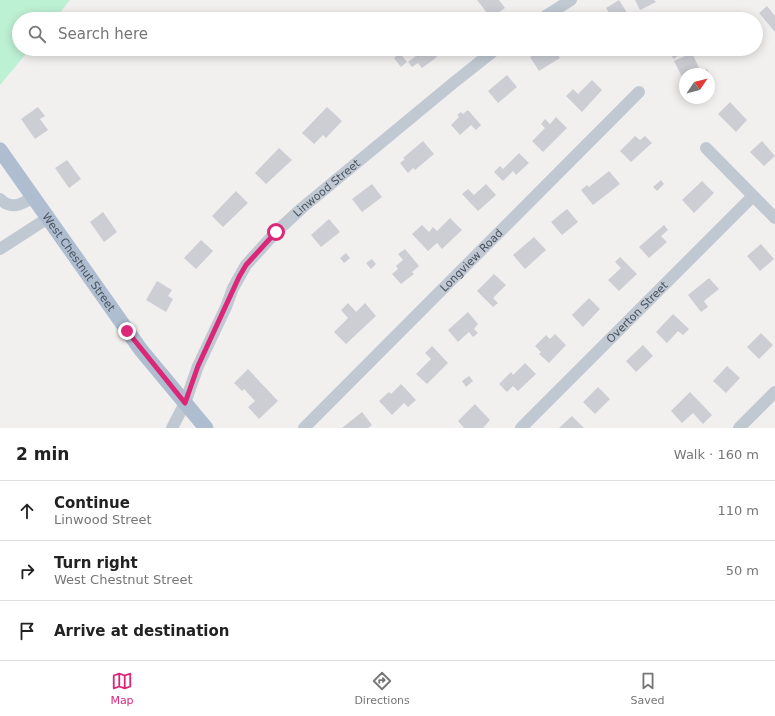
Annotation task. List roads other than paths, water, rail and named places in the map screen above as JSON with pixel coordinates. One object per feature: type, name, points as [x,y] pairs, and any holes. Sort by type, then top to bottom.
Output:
[{"type":"main road","name":"West Chestnut Street","points":[[0,150],[141,350],[206,428]]},
{"type":"street","points":[[552,12],[571,0]]},
{"type":"street","name":"Linwood Street","points":[[172,428],[185,403],[198,366],[226,307],[233,288],[246,265],[302,208],[487,56]]},
{"type":"street","name":"Longview Road","points":[[304,428],[639,92]]},
{"type":"street","points":[[706,148],[775,218]]},
{"type":"street","name":"Overton Street","points":[[521,428],[753,196]]},
{"type":"street","points":[[0,201],[9,206],[17,206],[33,198]]},
{"type":"street","points":[[0,249],[48,218]]},
{"type":"street","points":[[740,428],[775,392]]}]
